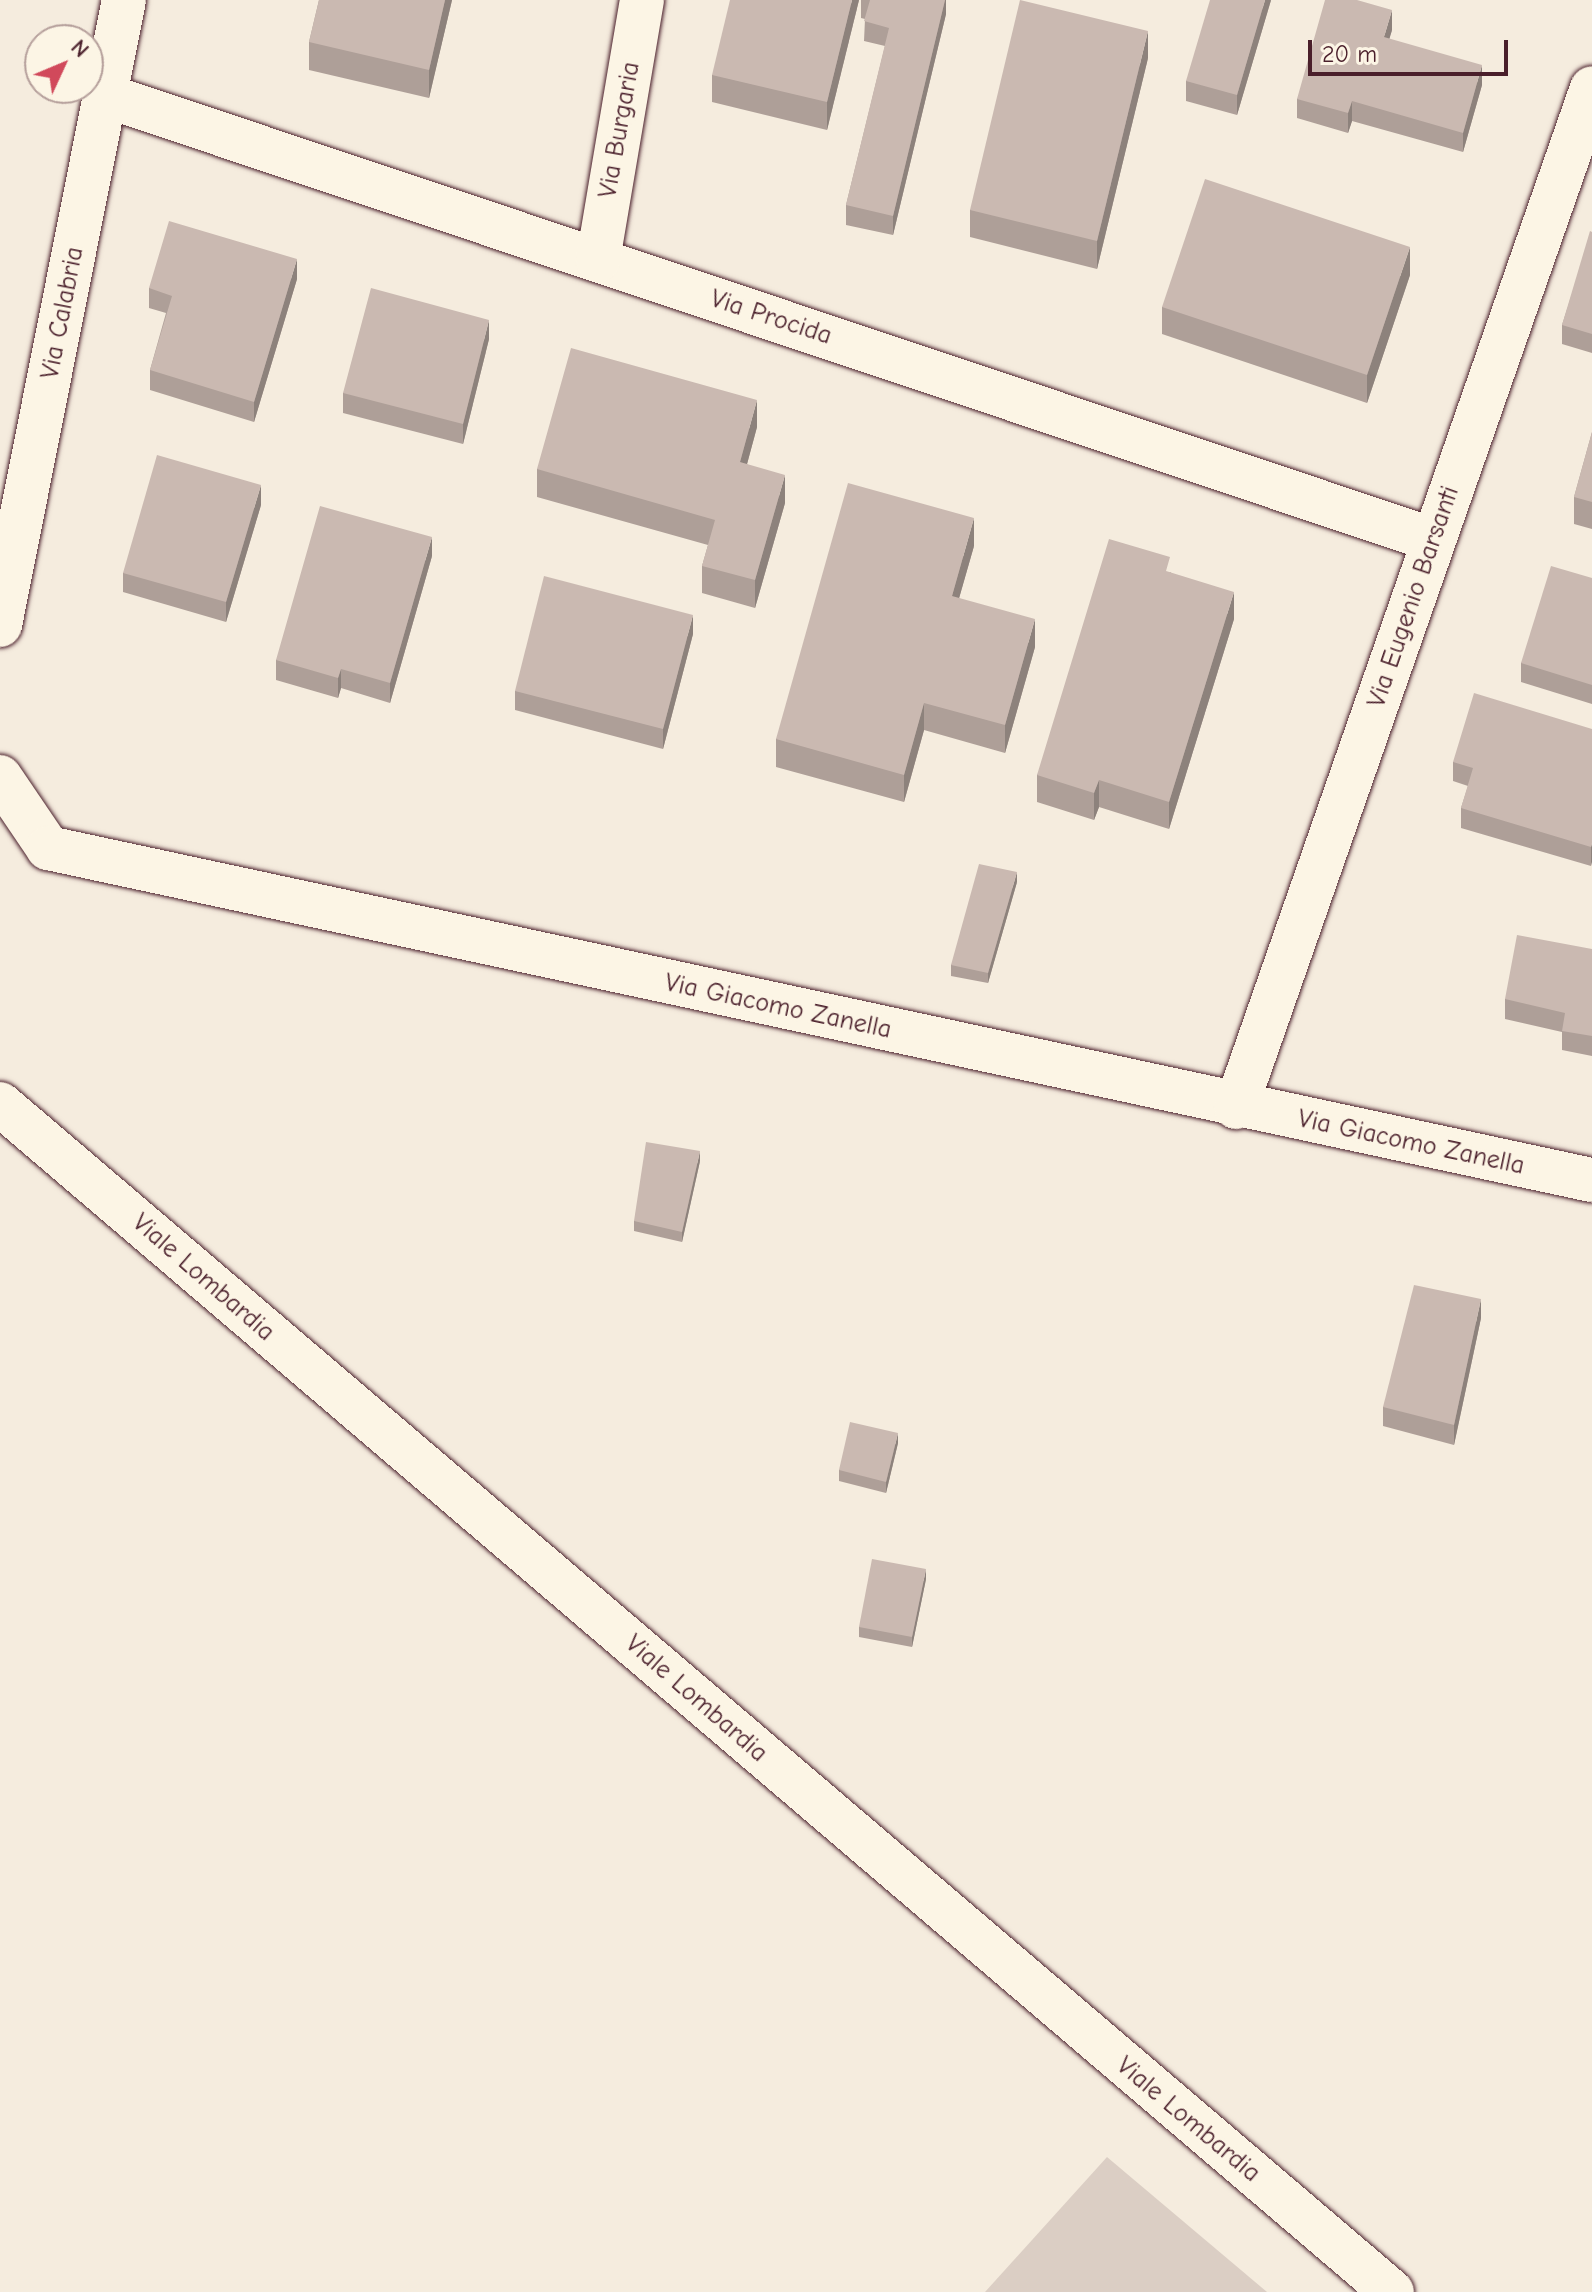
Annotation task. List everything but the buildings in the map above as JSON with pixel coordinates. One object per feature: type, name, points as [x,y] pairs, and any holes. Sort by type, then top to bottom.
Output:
[{"type":"street","name":"Via Calabria","points":[[0,625],[124,0]]},
{"type":"street","name":"Via Burgaria","points":[[598,260],[642,0]]},
{"type":"street","name":"Via Eugenio Barsanti","points":[[1236,1107],[1592,88]]},
{"type":"street","name":"Via Procida","points":[[107,96],[1434,540]]},
{"type":"street","name":"Via Giacomo Zanella","points":[[0,777],[48,848],[1236,1107],[1592,1180]]},
{"type":"street","name":"Viale Lombardia","points":[[0,1104],[1392,2292]]},
{"type":"shaded area","points":[[1107,2157],[1267,2292],[985,2292]]}]
